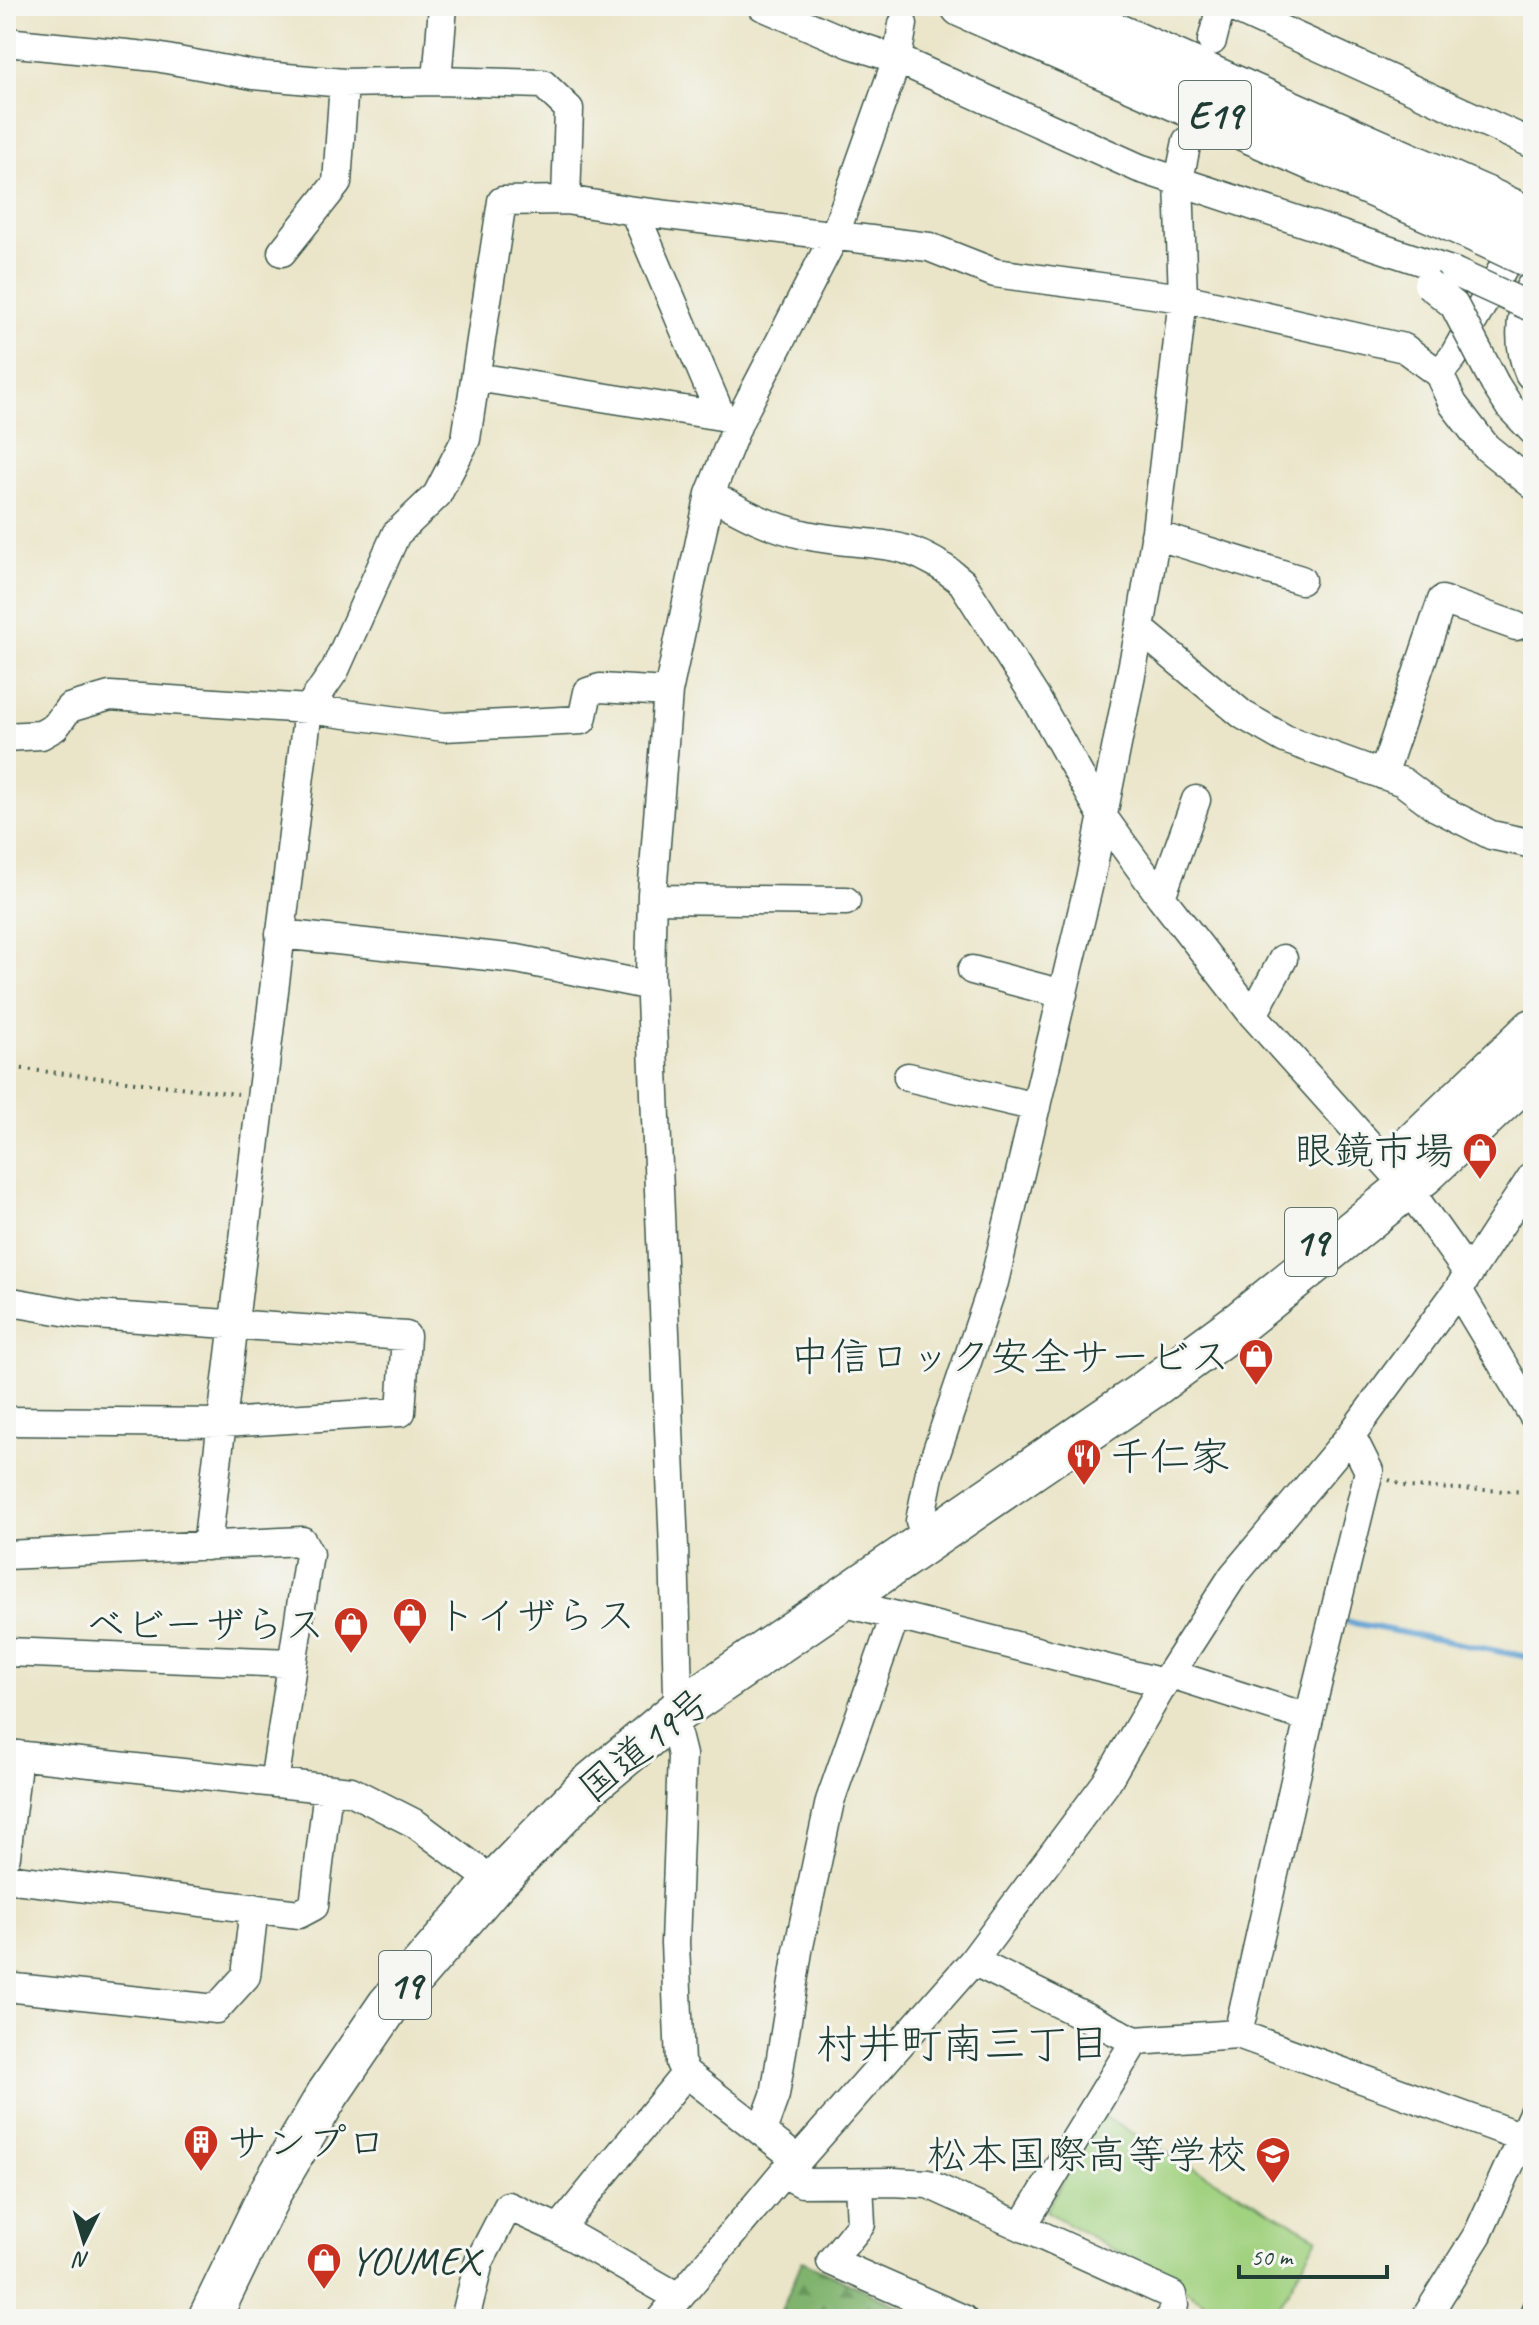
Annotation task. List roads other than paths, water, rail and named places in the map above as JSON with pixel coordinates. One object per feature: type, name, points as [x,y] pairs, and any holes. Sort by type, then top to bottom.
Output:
[{"type":"highway","name":"E19","points":[[962,6],[1475,212],[1533,217]]},
{"type":"highway","name":"E19","points":[[1051,6],[1475,212],[1533,258]]},
{"type":"highway","name":"国道19号","points":[[1398,1178],[1533,1030]]},
{"type":"highway","name":"国道19号","points":[[209,2319],[272,2189],[328,2094],[388,2006],[492,1885],[587,1787],[631,1747],[678,1711],[1149,1389],[1239,1323],[1273,1279],[1533,1071]]},
{"type":"main road","points":[[1533,290],[1524,329],[1533,372]]},
{"type":"street","points":[[437,81],[443,6]]},
{"type":"street","points":[[762,6],[851,44],[897,59],[1139,168],[1253,208],[1428,284],[1459,312],[1495,384],[1509,406],[1533,431]]},
{"type":"street","points":[[1212,41],[1221,6]]},
{"type":"street","points":[[1229,6],[1533,144]]},
{"type":"street","points":[[903,24],[897,59],[834,237],[730,418],[710,494],[668,692],[652,899],[651,986],[674,1548],[676,1731],[682,1755],[675,1943],[680,2063],[686,2073],[762,2131],[802,2183],[928,2184],[1172,2295],[1181,2314]]},
{"type":"street","points":[[6,42],[156,57],[253,75],[344,83],[437,81],[543,84],[569,109],[566,200]]},
{"type":"street","points":[[282,252],[337,183],[344,83]]},
{"type":"street","points":[[927,1540],[920,1521],[930,1471],[991,1294],[1103,817],[1140,629],[1155,535],[1183,298],[1179,180],[1187,141]]},
{"type":"street","points":[[207,1546],[308,709],[335,670],[396,534],[437,495],[466,439],[502,201],[566,200],[929,247],[995,273],[1183,298],[1404,348],[1439,374],[1453,404],[1486,447],[1533,485]]},
{"type":"street","points":[[1253,208],[1454,272],[1533,308]]},
{"type":"street","points":[[634,211],[730,418]]},
{"type":"street","points":[[1439,374],[1453,357],[1533,217]]},
{"type":"street","points":[[476,377],[730,418]]},
{"type":"street","points":[[710,494],[752,519],[807,535],[888,544],[922,554],[945,567],[962,582],[1036,698],[1103,817],[1161,897],[1253,1015],[1398,1178],[1463,1282],[1533,1415]]},
{"type":"street","points":[[1155,535],[1301,580]]},
{"type":"street","points":[[1383,775],[1442,600],[1516,626]]},
{"type":"street","points":[[1140,629],[1243,715],[1285,739],[1403,782],[1436,807],[1491,835],[1533,844]]},
{"type":"street","points":[[6,737],[41,735],[55,727],[69,708],[110,696],[308,709],[444,727],[582,720],[588,692],[600,688],[668,692]]},
{"type":"street","points":[[1161,897],[1196,800]]},
{"type":"street","points":[[652,899],[846,901]]},
{"type":"street","points":[[280,934],[517,959],[651,986]]},
{"type":"street","points":[[1253,1015],[1283,959]]},
{"type":"street","points":[[972,970],[1063,994]]},
{"type":"street","points":[[908,1077],[1036,1107]]},
{"type":"street","points":[[465,2319],[479,2262],[508,2206],[559,2229],[669,2308],[973,1961],[1106,1783],[1233,1576],[1351,1435],[1463,1282],[1533,1175]]},
{"type":"street","points":[[6,1301],[80,1314],[406,1336],[401,1412],[223,1423],[6,1421]]},
{"type":"street","points":[[1238,2034],[1309,1718],[1369,1471],[1351,1435]]},
{"type":"street","points":[[6,1555],[302,1541],[309,1554],[274,1783]]},
{"type":"street","points":[[841,1602],[1168,1678],[1309,1718]]},
{"type":"street","points":[[762,2131],[775,2095],[798,1951],[830,1801],[895,1616]]},
{"type":"street","points":[[6,1652],[292,1663]]},
{"type":"street","points":[[6,1856],[12,1755],[351,1791],[416,1824],[483,1874],[492,1885]]},
{"type":"street","points":[[6,1878],[299,1914],[314,1906],[328,1789]]},
{"type":"street","points":[[6,1987],[216,2009],[246,1976],[254,1908]]},
{"type":"street","points":[[973,1961],[1135,2041],[1238,2034],[1528,2125],[1478,2234],[1425,2319]]},
{"type":"street","points":[[1023,2225],[1135,2041]]},
{"type":"street","points":[[559,2229],[686,2073]]},
{"type":"street","points":[[859,2183],[861,2224],[831,2261],[963,2319]]},
{"type":"waterway","points":[[1348,1622],[1533,1658]]},
{"type":"railway","points":[[1520,2319],[1533,2288]]},
{"type":"place","name":"眼鏡市場","points":[[1480,1181]]},
{"type":"place","name":"中信ロック安全サービス","points":[[1256,1387]]},
{"type":"place","name":"千仁家","points":[[1084,1487]]},
{"type":"place","name":"トイザらス","points":[[410,1646]]},
{"type":"place","name":"ベビーザらス","points":[[351,1655]]},
{"type":"place","name":"サンプロ","points":[[201,2173]]},
{"type":"place","name":"松本国際高等学校","points":[[1273,2185]]},
{"type":"place","name":"YOUMEX","points":[[324,2291]]},
{"type":"district","name":"村井町南三丁目","points":[[963,2043]]}]
